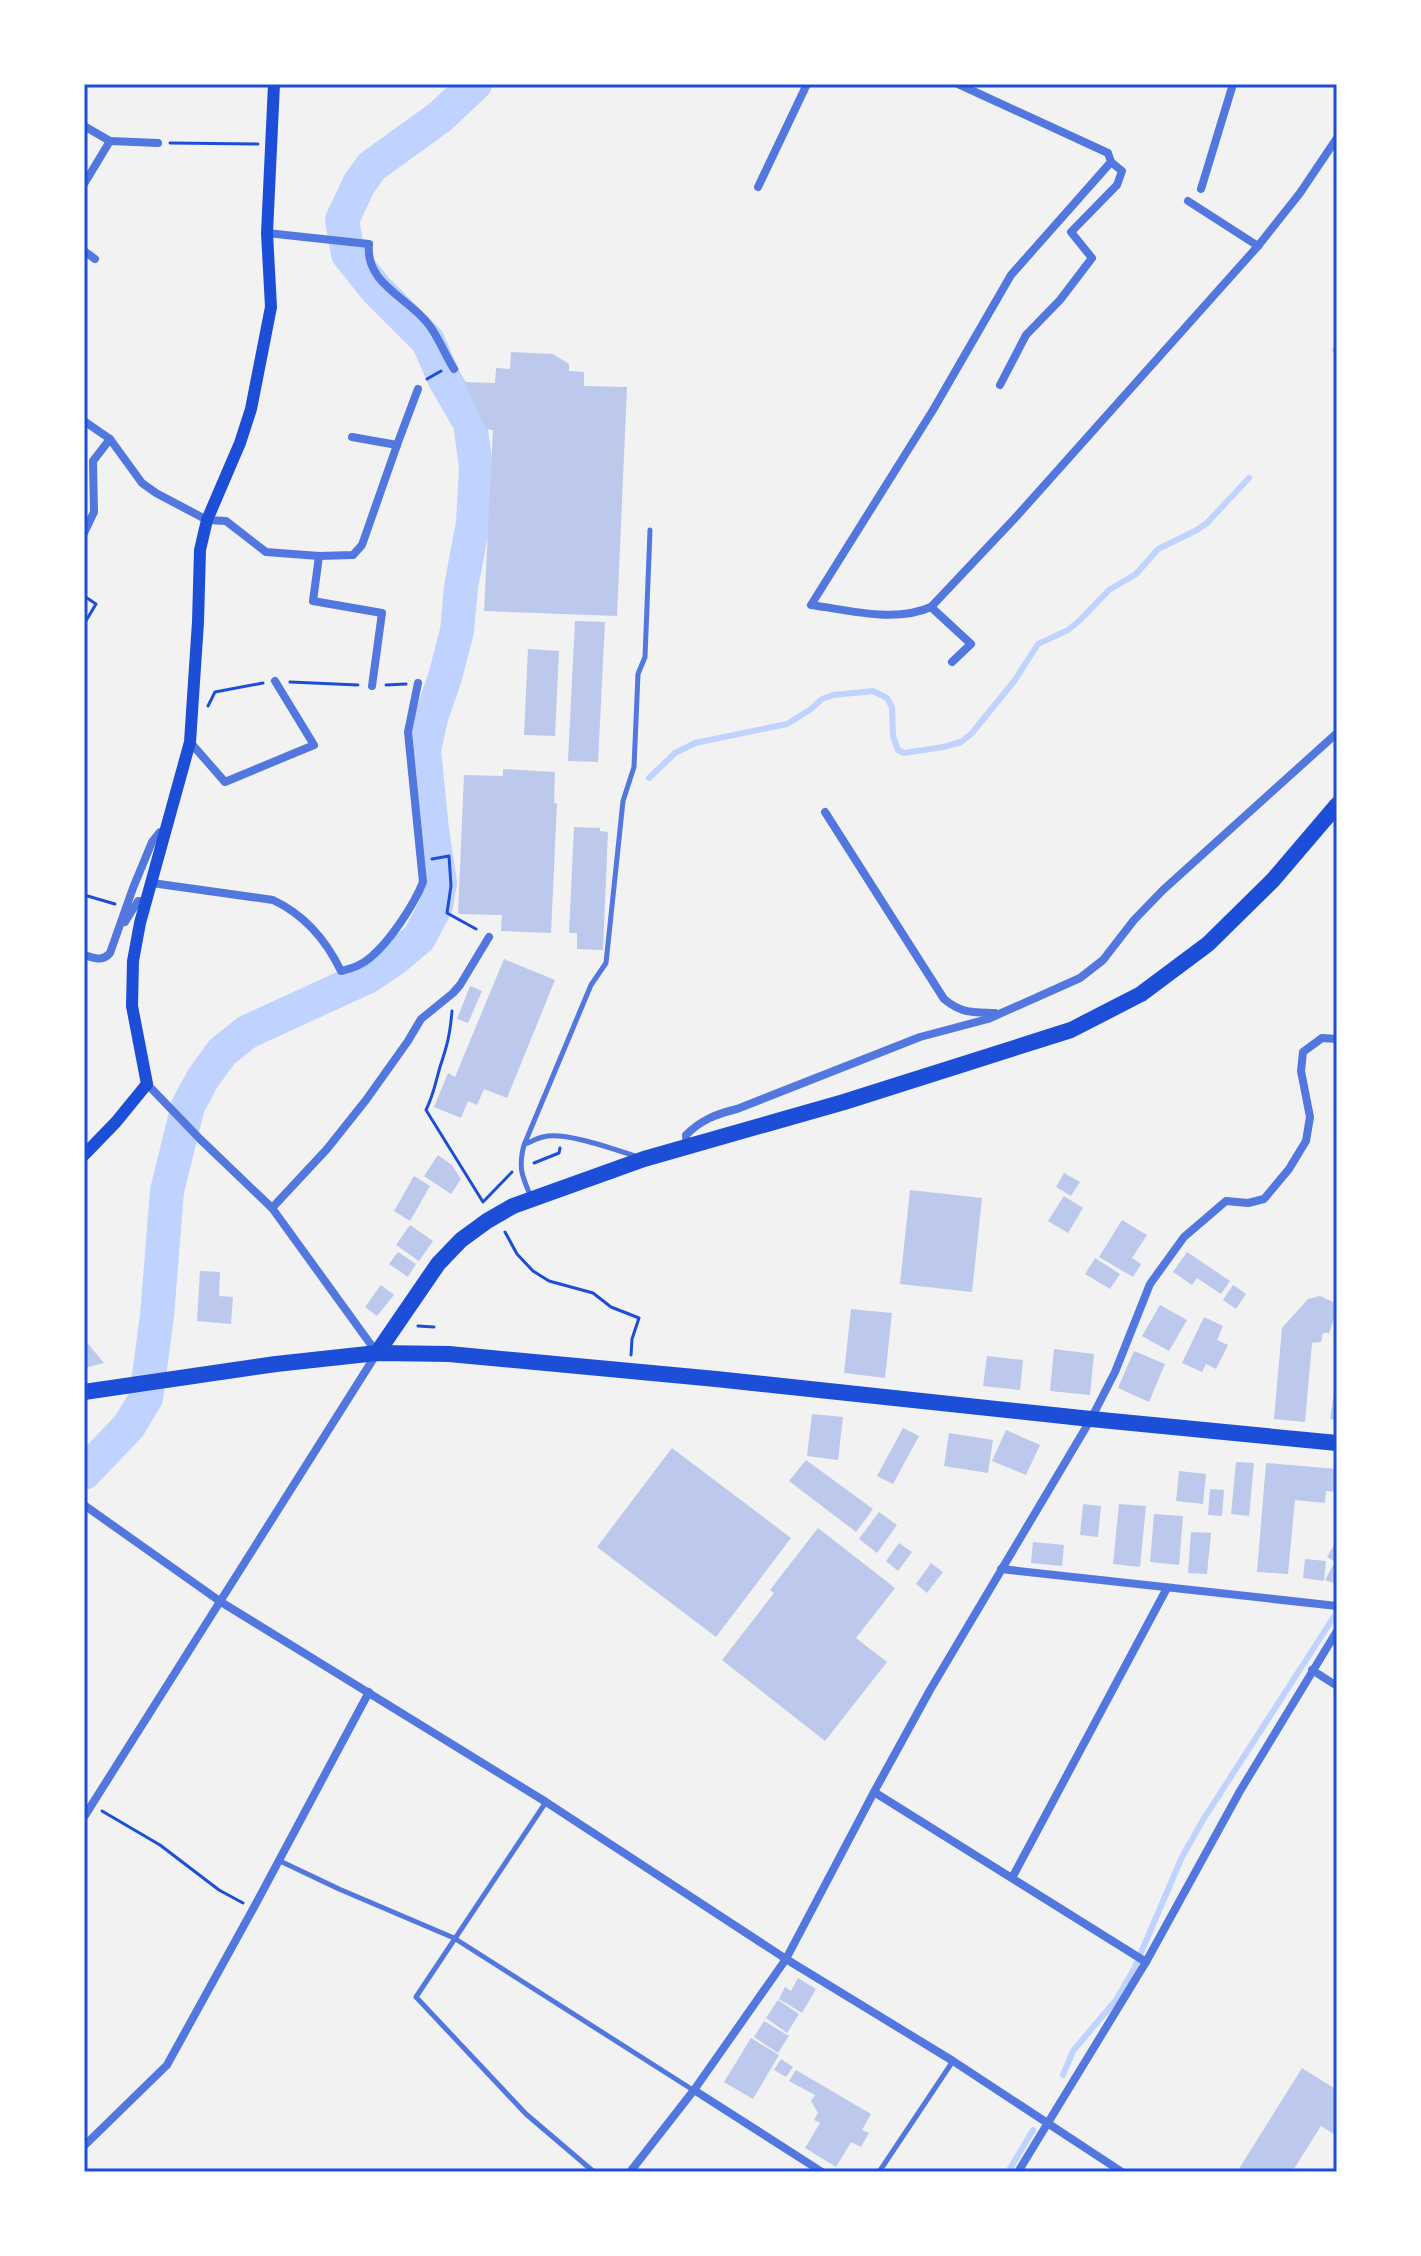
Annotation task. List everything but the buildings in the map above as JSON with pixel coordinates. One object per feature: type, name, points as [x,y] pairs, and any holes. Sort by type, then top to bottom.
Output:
[{"type":"highway","points":[[377,1353],[438,1264],[461,1240],[496,1215],[532,1198],[644,1159],[844,1102],[1071,1030],[1141,994],[1208,944],[1273,880],[1337,805]]},
{"type":"highway","points":[[84,1392],[377,1353],[449,1354],[1337,1443]]},
{"type":"main road","points":[[84,1155],[147,1084],[132,1006],[133,961],[190,742],[200,550],[207,520],[251,409],[271,307],[267,233],[274,84]]},
{"type":"street","points":[[758,187],[807,84]]},
{"type":"street","points":[[958,84],[1108,153],[1111,162],[1122,171],[1117,185],[1071,232],[1092,258],[1060,300],[1026,335],[1000,385]]},
{"type":"street","points":[[1201,189],[1233,84]]},
{"type":"street","points":[[84,126],[110,141],[158,143]]},
{"type":"street","points":[[1111,162],[1011,275],[933,410],[811,605],[898,616],[917,614],[931,607],[1016,517],[1258,246],[1300,193],[1337,138]]},
{"type":"street","points":[[84,184],[110,141]]},
{"type":"street","points":[[1188,201],[1258,246]]},
{"type":"street","points":[[267,233],[369,244],[368,259],[383,283],[429,325],[451,368]]},
{"type":"street","points":[[84,251],[95,259]]},
{"type":"street","points":[[84,421],[110,439],[142,483],[207,520],[226,521],[266,552],[353,555],[362,545],[421,385]]},
{"type":"street","points":[[352,437],[397,445]]},
{"type":"street","points":[[84,533],[94,512],[93,461],[110,439]]},
{"type":"street","points":[[319,556],[313,601],[382,613],[372,686]]},
{"type":"street","points":[[931,607],[971,644],[952,662]]},
{"type":"street","points":[[190,742],[225,782],[314,745],[275,681]]},
{"type":"street","points":[[152,883],[273,900],[304,919],[331,949],[341,971],[357,967],[371,957],[417,896],[423,882],[408,732],[418,683]]},
{"type":"street","points":[[687,1146],[686,1135],[714,1114],[737,1109],[920,1037],[988,1019],[1080,978],[1103,960],[1134,920],[1163,890],[1337,733]]},
{"type":"street","points":[[825,812],[944,999],[956,1009],[966,1012],[1000,1014]]},
{"type":"street","points":[[84,955],[105,958],[115,945],[152,842],[160,832],[166,832]]},
{"type":"street","points":[[118,933],[138,901],[146,902]]},
{"type":"street","points":[[272,1208],[327,1149],[366,1100],[421,1019],[453,993],[466,977],[489,937]]},
{"type":"street","points":[[630,2172],[694,2090],[786,1959],[874,1792],[1091,1419],[1115,1372],[1150,1284],[1184,1237],[1226,1201],[1248,1203],[1264,1199],[1289,1169],[1306,1141],[1310,1117],[1301,1071],[1303,1052],[1322,1038],[1337,1039]]},
{"type":"street","points":[[87,1812],[377,1353],[272,1208],[147,1084]]},
{"type":"street","points":[[84,1505],[221,1602],[546,1802],[1122,2172]]},
{"type":"street","points":[[1001,1569],[1337,1606]]},
{"type":"street","points":[[1012,1878],[1167,1588]]},
{"type":"street","points":[[1018,2172],[1146,1962],[1240,1791],[1337,1631]]},
{"type":"street","points":[[1312,1670],[1337,1686]]},
{"type":"street","points":[[84,2146],[167,2065],[369,1692]]},
{"type":"street","points":[[874,1792],[1146,1962]]},
{"type":"street","points":[[694,2090],[822,2172]]},
{"type":"lane","points":[[532,1198],[520,1169],[524,1145],[591,985],[606,963],[623,801],[634,767],[638,674],[645,657],[650,530]]},
{"type":"lane","points":[[524,1145],[554,1135],[644,1159]]},
{"type":"lane","points":[[546,1802],[416,1997],[526,2114],[594,2172]]},
{"type":"lane","points":[[279,1861],[454,1938],[694,2090]]},
{"type":"lane","points":[[879,2172],[953,2061]]},
{"type":"path","points":[[158,143],[270,144]]},
{"type":"path","points":[[421,385],[451,368]]},
{"type":"path","points":[[84,596],[96,604],[84,624]]},
{"type":"path","points":[[372,686],[418,683]]},
{"type":"path","points":[[445,857],[449,856],[451,886],[447,913],[489,937]]},
{"type":"path","points":[[84,895],[126,908]]},
{"type":"path","points":[[453,993],[450,1037],[436,1090],[426,1110],[483,1202]]},
{"type":"path","points":[[496,1215],[517,1254],[533,1271],[549,1281],[593,1293],[611,1307],[639,1318],[632,1339],[631,1371]]},
{"type":"path","points":[[87,1812],[107,1813],[160,1845],[219,1890],[253,1909]]},
{"type":"waterway","points":[[84,1473],[129,1426],[146,1398],[157,1316],[167,1191],[188,1106],[203,1078],[222,1052],[247,1032],[367,977],[394,959],[419,938],[436,906],[440,883],[424,750],[457,631],[461,587],[473,523],[476,467],[470,423],[445,380],[428,341],[376,289],[348,254],[342,220],[359,184],[372,166],[440,117],[475,84]]},
{"type":"waterway","points":[[649,778],[675,753],[695,743],[787,724],[822,699],[833,695],[873,691],[887,698],[892,707],[893,736],[898,750],[904,753],[961,742],[1015,680],[1038,644],[1068,630],[1109,590],[1136,574],[1158,549],[1207,523],[1249,478]]},
{"type":"waterway","points":[[1063,2075],[1073,2051],[1116,2000],[1134,1969],[1182,1857],[1203,1820],[1337,1612]]},
{"type":"waterway","points":[[1008,2172],[1033,2130]]}]
